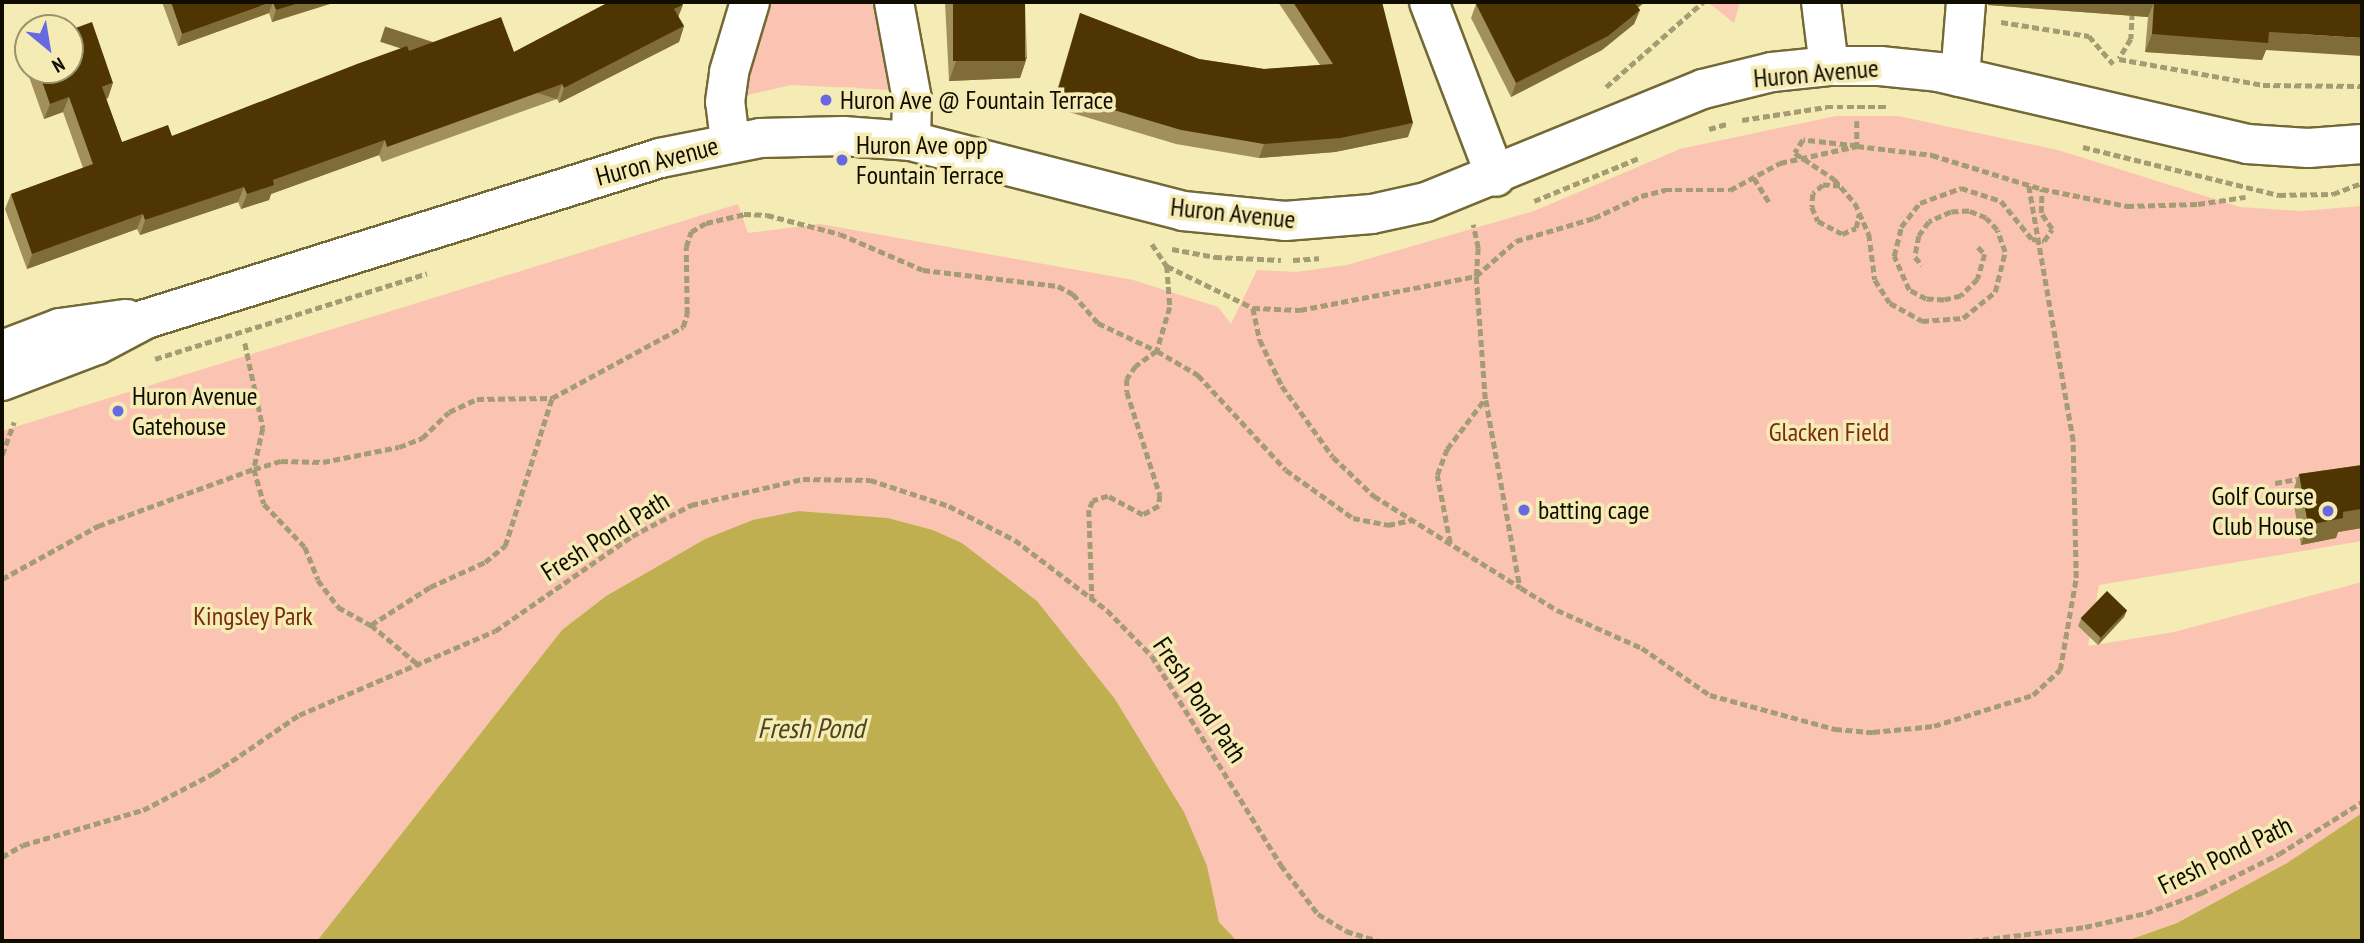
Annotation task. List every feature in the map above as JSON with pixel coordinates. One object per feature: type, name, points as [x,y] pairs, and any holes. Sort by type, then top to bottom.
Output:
[{"type":"street","points":[[730,141],[728,80],[750,2]]},
{"type":"street","points":[[894,2],[912,99],[911,141]]},
{"type":"street","points":[[1429,2],[1496,177]]},
{"type":"street","points":[[1821,2],[1829,66]]},
{"type":"street","points":[[1960,77],[1979,11]]},
{"type":"street","name":"Huron Avenue","points":[[2,381],[91,348],[146,319],[626,169],[730,141],[843,136],[911,141],[1183,211],[1270,221],[1389,211],[1496,177],[1703,89],[1772,72],[1829,66],[1880,66],[1960,77],[2213,138],[2298,148],[2362,145]]},
{"type":"street","name":"Huron Avenue","points":[[2,350],[60,328],[146,319]]},
{"type":"path","points":[[1598,93],[1703,2]]},
{"type":"path","points":[[2111,71],[2131,39],[2133,2]]},
{"type":"path","points":[[1979,11],[2089,36],[2113,64]]},
{"type":"path","points":[[2119,59],[2263,85],[2362,86]]},
{"type":"path","points":[[1857,121],[1857,146]]},
{"type":"path","points":[[1922,265],[1914,252],[1919,236],[1929,222],[1951,212],[1969,211],[1986,218],[1997,230],[2005,252],[2000,283],[1981,307],[1952,321],[1922,321],[1897,309],[1879,288],[1869,234],[1858,208],[1841,186],[1798,159],[1796,149],[1803,140],[1932,155],[2042,189],[2127,206],[2198,204],[2245,197]]},
{"type":"path","points":[[1152,244],[1167,266],[1253,308],[1300,310],[1476,276],[1522,238],[1594,218],[1655,192],[1723,191],[1798,159],[1857,146]]},
{"type":"path","points":[[1754,177],[1770,204]]},
{"type":"path","points":[[1253,308],[1260,340],[1282,386],[1333,457],[1374,496],[1521,588],[1557,610],[1642,648],[1710,695],[1835,729],[1873,732],[1934,726],[2033,695],[2060,670],[2076,578],[2073,441],[2028,184]]},
{"type":"path","points":[[1841,186],[1824,186],[1813,194],[1812,207],[1818,221],[1831,232],[1847,232],[1858,223],[1858,208]]},
{"type":"path","points":[[1978,247],[1985,254],[1978,279],[1961,296],[1944,300],[1926,299],[1909,290],[1894,256],[1906,217],[1928,197],[1949,190],[1972,189],[1992,196],[2038,241]]},
{"type":"path","points":[[2038,241],[2050,237],[2052,229],[2041,213],[2042,189]]},
{"type":"path","points":[[2,579],[98,526],[254,469],[281,461],[323,462],[399,447],[422,438],[450,412],[477,400],[552,398],[683,327],[687,314],[686,247],[691,232],[706,223],[744,214],[767,215],[840,234],[923,270],[1058,286],[1073,294],[1098,323],[1157,351],[1198,375],[1286,470],[1353,518],[1388,525],[1411,520]]},
{"type":"path","points":[[1473,225],[1478,248],[1476,276],[1486,399],[1521,588]]},
{"type":"path","points":[[1092,598],[1088,510],[1093,500],[1108,496],[1143,515],[1159,506],[1160,495],[1127,392],[1131,373],[1157,351],[1170,307],[1167,266]]},
{"type":"path","points":[[245,344],[262,428],[254,469],[264,504],[305,547],[332,598],[371,625],[420,666]]},
{"type":"path","points":[[371,625],[430,587],[485,562],[505,546],[552,398]]},
{"type":"path","points":[[1450,544],[1437,475],[1447,449],[1486,399]]},
{"type":"path","points":[[2,455],[14,422]]},
{"type":"path","points":[[2275,483],[2311,477]]},
{"type":"path","name":"Fresh Pond Path","points":[[2,857],[23,845],[143,810],[214,773],[299,715],[420,666],[495,631],[632,536],[691,505],[803,479],[870,480],[949,506],[1015,540],[1092,598],[1152,656],[1281,865],[1318,914],[1346,931],[1379,941]]},
{"type":"path","name":"Fresh Pond Path","points":[[1972,941],[2085,927],[2157,909],[2201,894],[2279,854],[2362,802]]},
{"type":"green space","points":[[769,2],[872,2],[886,76],[894,90],[791,85],[743,96]]},
{"type":"green space","points":[[1710,2],[1740,2],[1734,23],[1709,3]]},
{"type":"green space","points":[[1836,116],[1898,116],[2058,150],[2240,207],[2301,211],[2362,206],[2362,541],[2099,585],[2088,646],[2174,632],[2362,582],[2362,813],[2287,863],[2177,923],[2126,941],[1237,941],[1219,922],[1184,812],[1115,699],[1037,601],[962,543],[933,530],[888,518],[799,511],[705,539],[606,596],[562,630],[317,941],[2,941],[2,431],[738,204],[748,233],[820,224],[1133,280],[1218,307],[1231,324],[1257,270],[1296,272],[1347,265],[1534,211],[1680,149]]},
{"type":"water","name":"Fresh Pond","points":[[799,511],[888,518],[933,530],[962,543],[1037,601],[1115,699],[1184,812],[1207,866],[1219,922],[1237,941],[317,941],[562,630],[606,596],[705,539],[753,520]]},
{"type":"water","points":[[2362,813],[2362,941],[2126,941],[2177,923],[2287,863]]},
{"type":"building","points":[[171,2],[272,2],[182,34]]},
{"type":"building","points":[[273,2],[303,2],[276,10]]},
{"type":"building","points":[[609,2],[681,2],[683,5],[674,9],[684,26],[564,88],[562,84],[387,147],[385,140],[273,180],[274,185],[247,194],[244,187],[145,220],[143,214],[32,254],[11,194],[93,164],[69,97],[50,104],[43,84],[84,84],[84,25],[92,22],[113,83],[102,87],[122,142],[168,125],[172,136],[357,64],[407,46],[409,51],[501,17],[514,52]]},
{"type":"building","points":[[953,2],[1025,2],[1025,61],[953,61]]},
{"type":"building","points":[[1293,2],[1382,2],[1413,123],[1340,138],[1264,144],[1181,130],[1057,93],[1080,13],[1199,59],[1264,69],[1333,64]]},
{"type":"building","points":[[1634,2],[1640,10],[1608,36],[1516,83],[1476,4]]},
{"type":"building","points":[[2154,2],[2362,2],[2362,38],[2269,32],[2268,43],[2152,34]]},
{"type":"building","points":[[2362,465],[2362,509],[2343,512],[2343,518],[2308,525],[2299,474]]},
{"type":"building","points":[[2107,591],[2127,610],[2101,638],[2081,618]]},
{"type":"place","name":"Huron Ave @ Fountain Terrace","points":[[826,100]]},
{"type":"place","name":"Huron Ave opp Fountain Terrace","points":[[842,160]]},
{"type":"place","name":"Huron Avenue Gatehouse","points":[[118,411]]},
{"type":"place","name":"batting cage","points":[[1524,510]]},
{"type":"place","name":"Golf Course Club House","points":[[2328,511]]},
{"type":"park label","name":"Glacken Field","points":[[1829,432]]},
{"type":"park label","name":"Kingsley Park","points":[[253,616]]}]
